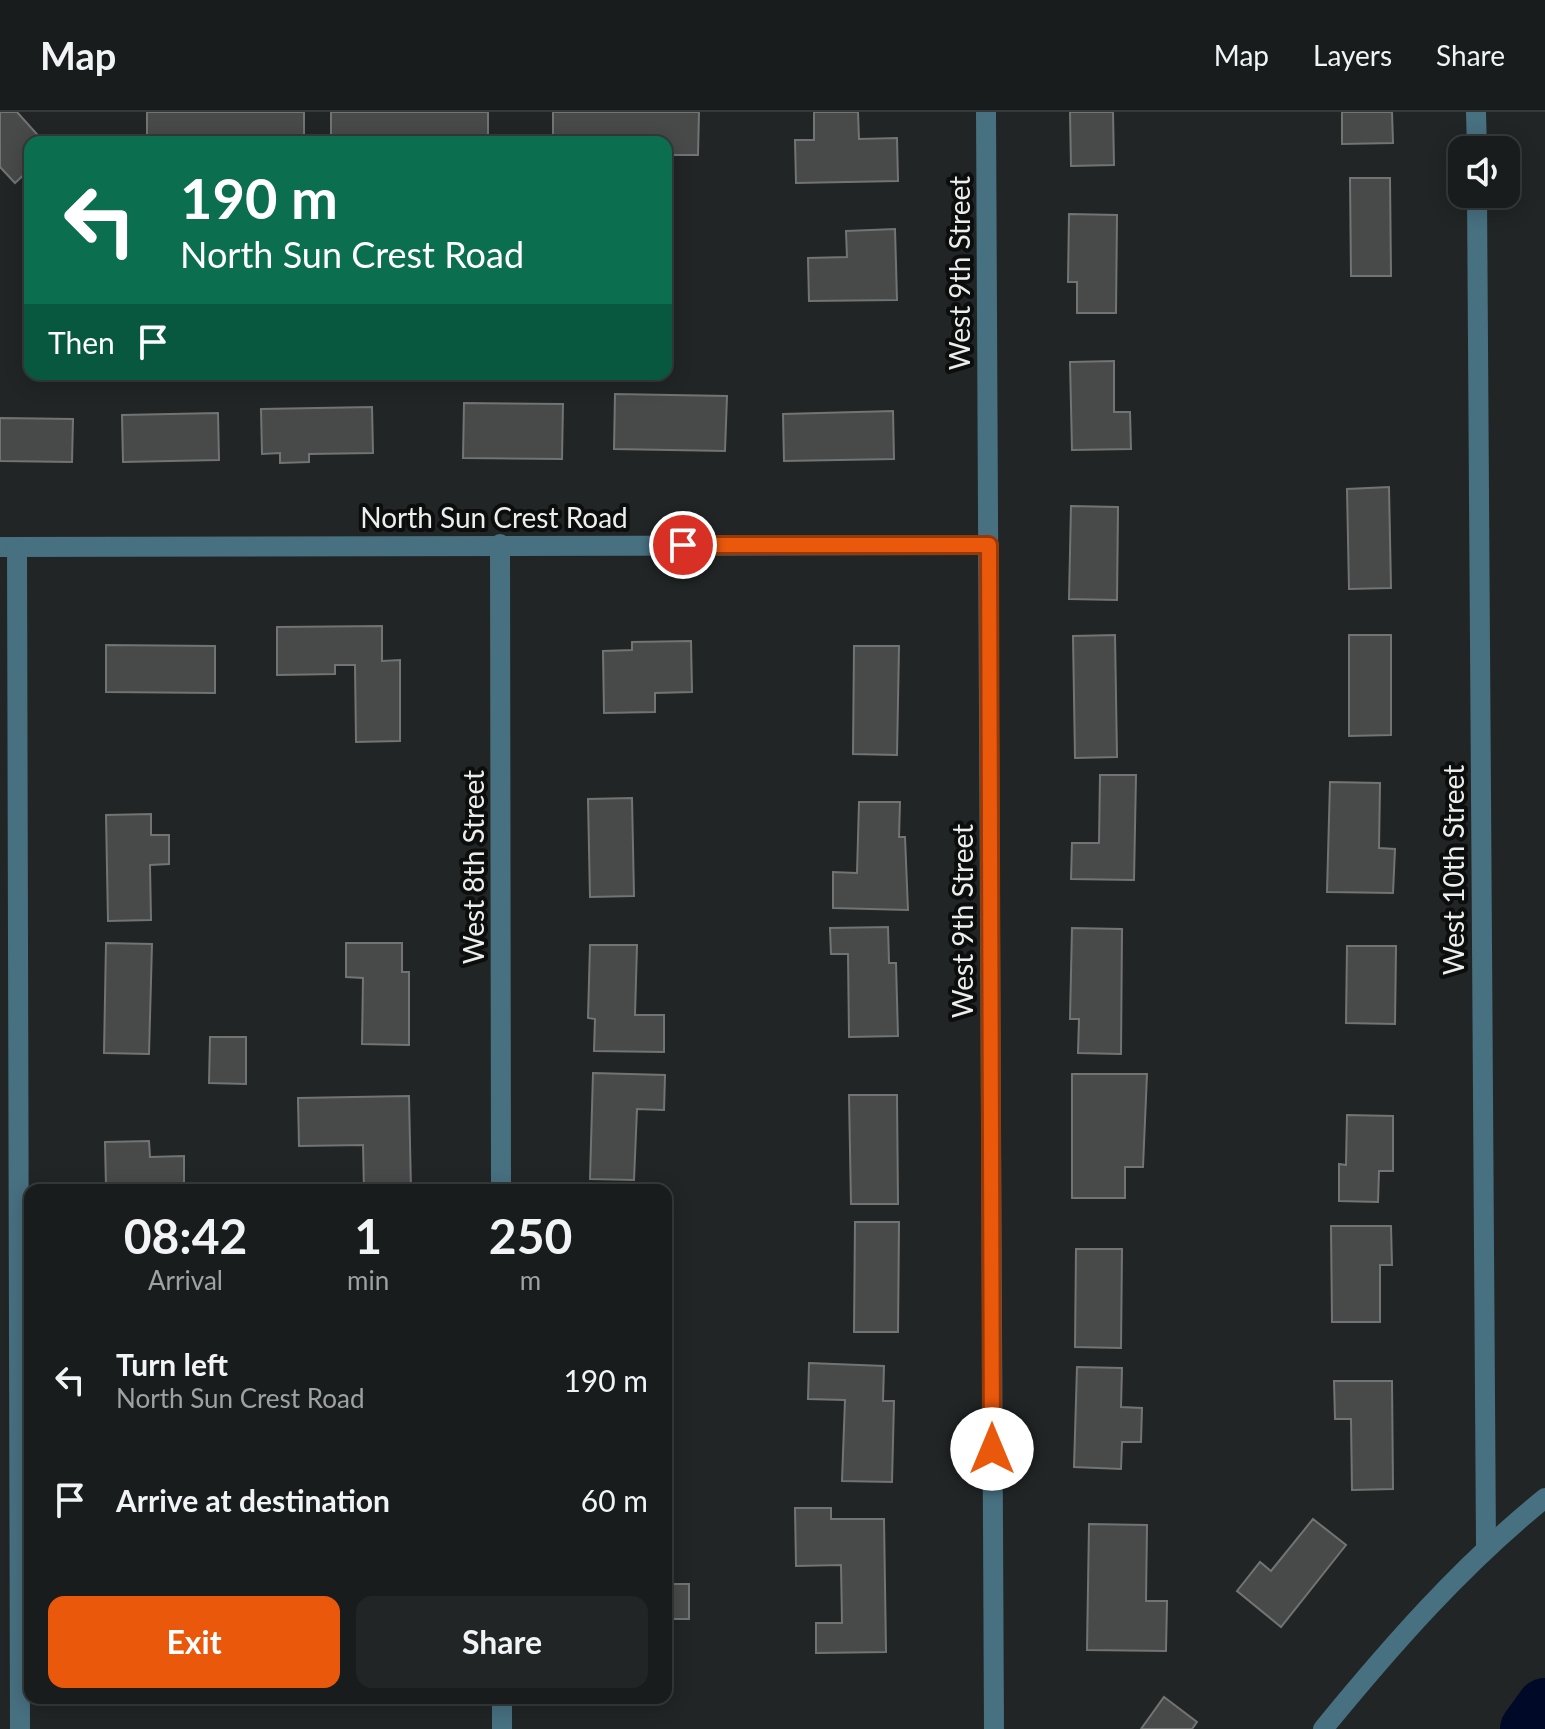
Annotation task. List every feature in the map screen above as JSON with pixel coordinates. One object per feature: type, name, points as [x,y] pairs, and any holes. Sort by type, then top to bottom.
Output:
[{"type":"street","name":"West 9th Street","points":[[986,112],[994,1729]]},
{"type":"street","points":[[1476,112],[1477,136]]},
{"type":"street","name":"West 10th Street","points":[[1477,208],[1486,1547]]},
{"type":"street","name":"West 8th Street","points":[[500,544],[501,1184]]},
{"type":"street","name":"North Sun Crest Road","points":[[8,547],[989,545]]},
{"type":"street","points":[[8,547],[20,1729]]},
{"type":"street","points":[[1323,1729],[1386,1653],[1486,1547],[1545,1498]]},
{"type":"street","points":[[502,1704],[502,1729]]},
{"type":"building","points":[[0,112],[17,112],[39,136],[24,136],[24,175],[15,183],[0,167]]},
{"type":"building","points":[[147,112],[304,112],[304,136],[147,136]]},
{"type":"building","points":[[331,112],[488,112],[488,136],[331,136]]},
{"type":"building","points":[[553,112],[699,112],[698,155],[672,155],[672,136],[553,136]]},
{"type":"building","points":[[814,112],[858,112],[859,139],[897,138],[898,181],[796,183],[795,140],[814,140]]},
{"type":"building","points":[[1070,112],[1113,112],[1114,165],[1071,166]]},
{"type":"building","points":[[1342,112],[1392,112],[1393,143],[1342,144]]},
{"type":"building","points":[[1350,178],[1390,178],[1391,276],[1351,276]]},
{"type":"building","points":[[1069,214],[1117,215],[1116,313],[1077,313],[1077,282],[1068,282]]},
{"type":"building","points":[[895,229],[897,300],[809,301],[808,258],[847,257],[846,231]]},
{"type":"building","points":[[1114,361],[1114,412],[1130,412],[1131,449],[1072,450],[1070,362]]},
{"type":"building","points":[[615,394],[727,396],[725,451],[614,449]]},
{"type":"building","points":[[464,403],[563,404],[562,459],[463,458]]},
{"type":"building","points":[[372,407],[373,453],[309,454],[309,462],[280,463],[280,453],[262,454],[261,409]]},
{"type":"building","points":[[893,411],[894,459],[784,461],[783,414]]},
{"type":"building","points":[[218,413],[219,460],[123,462],[122,415]]},
{"type":"building","points":[[0,418],[73,419],[72,462],[0,461]]},
{"type":"building","points":[[1389,487],[1391,588],[1349,589],[1347,489]]},
{"type":"building","points":[[1071,506],[1118,507],[1117,600],[1069,599]]},
{"type":"building","points":[[382,626],[382,661],[400,660],[400,741],[356,742],[355,665],[335,665],[335,674],[277,675],[277,627]]},
{"type":"building","points":[[1115,635],[1117,757],[1075,758],[1073,636]]},
{"type":"building","points":[[1349,635],[1391,635],[1391,735],[1349,736]]},
{"type":"building","points":[[691,641],[692,692],[655,693],[655,712],[604,713],[603,651],[632,650],[632,642]]},
{"type":"building","points":[[106,645],[215,646],[215,693],[106,692]]},
{"type":"building","points":[[854,646],[899,646],[897,755],[853,754]]},
{"type":"building","points":[[1100,775],[1136,775],[1134,880],[1071,879],[1072,843],[1099,843]]},
{"type":"building","points":[[1330,782],[1380,783],[1379,848],[1395,849],[1393,893],[1327,892]]},
{"type":"building","points":[[632,798],[634,896],[590,897],[588,799]]},
{"type":"building","points":[[859,802],[900,802],[899,837],[905,837],[908,910],[833,908],[833,872],[857,873]]},
{"type":"building","points":[[151,814],[151,835],[169,835],[169,864],[150,865],[151,920],[108,921],[106,815]]},
{"type":"building","points":[[888,927],[889,963],[896,963],[898,1036],[849,1037],[848,954],[831,954],[830,928]]},
{"type":"building","points":[[1072,928],[1122,929],[1121,1054],[1078,1053],[1079,1019],[1070,1019]]},
{"type":"building","points":[[106,943],[152,944],[149,1054],[104,1053]]},
{"type":"building","points":[[346,943],[402,943],[402,972],[409,972],[409,1045],[362,1044],[363,978],[346,977]]},
{"type":"building","points":[[590,945],[637,945],[635,1015],[664,1015],[664,1052],[594,1051],[595,1019],[588,1018]]},
{"type":"building","points":[[1347,946],[1396,946],[1395,1024],[1346,1023]]},
{"type":"building","points":[[210,1037],[246,1037],[246,1084],[209,1083]]},
{"type":"building","points":[[593,1073],[665,1075],[664,1110],[637,1109],[634,1180],[590,1179]]},
{"type":"building","points":[[1072,1074],[1147,1074],[1143,1167],[1125,1167],[1125,1198],[1072,1198]]},
{"type":"building","points":[[849,1095],[897,1095],[898,1204],[851,1204]]},
{"type":"building","points":[[409,1096],[411,1184],[364,1184],[363,1145],[299,1146],[298,1098]]},
{"type":"building","points":[[1347,1115],[1393,1116],[1393,1171],[1379,1171],[1378,1202],[1339,1201],[1339,1164],[1346,1165]]},
{"type":"building","points":[[149,1141],[150,1157],[184,1156],[184,1184],[106,1184],[105,1142]]},
{"type":"building","points":[[855,1222],[899,1222],[898,1332],[854,1332]]},
{"type":"building","points":[[1331,1226],[1391,1226],[1392,1265],[1380,1265],[1380,1322],[1332,1322]]},
{"type":"building","points":[[1076,1249],[1122,1249],[1121,1348],[1075,1347]]},
{"type":"building","points":[[809,1363],[884,1366],[883,1401],[894,1401],[892,1482],[842,1481],[845,1400],[808,1399]]},
{"type":"building","points":[[1077,1367],[1122,1368],[1121,1407],[1142,1408],[1141,1442],[1122,1442],[1121,1469],[1074,1467]]},
{"type":"building","points":[[1334,1381],[1392,1381],[1393,1489],[1352,1490],[1351,1419],[1335,1419]]},
{"type":"building","points":[[795,1508],[831,1508],[831,1519],[884,1519],[886,1652],[816,1653],[816,1623],[842,1623],[841,1565],[796,1566]]},
{"type":"building","points":[[1313,1519],[1346,1545],[1281,1627],[1237,1591],[1260,1562],[1271,1571]]},
{"type":"building","points":[[1089,1524],[1147,1525],[1146,1601],[1167,1601],[1166,1651],[1087,1650]]},
{"type":"building","points":[[672,1584],[689,1584],[689,1619],[672,1619]]},
{"type":"building","points":[[1164,1697],[1197,1722],[1192,1729],[1141,1729]]},
{"type":"waterway","points":[[1529,1729],[1545,1707]]},
{"type":"route","points":[[683,545],[989,545],[992,1449]]}]
